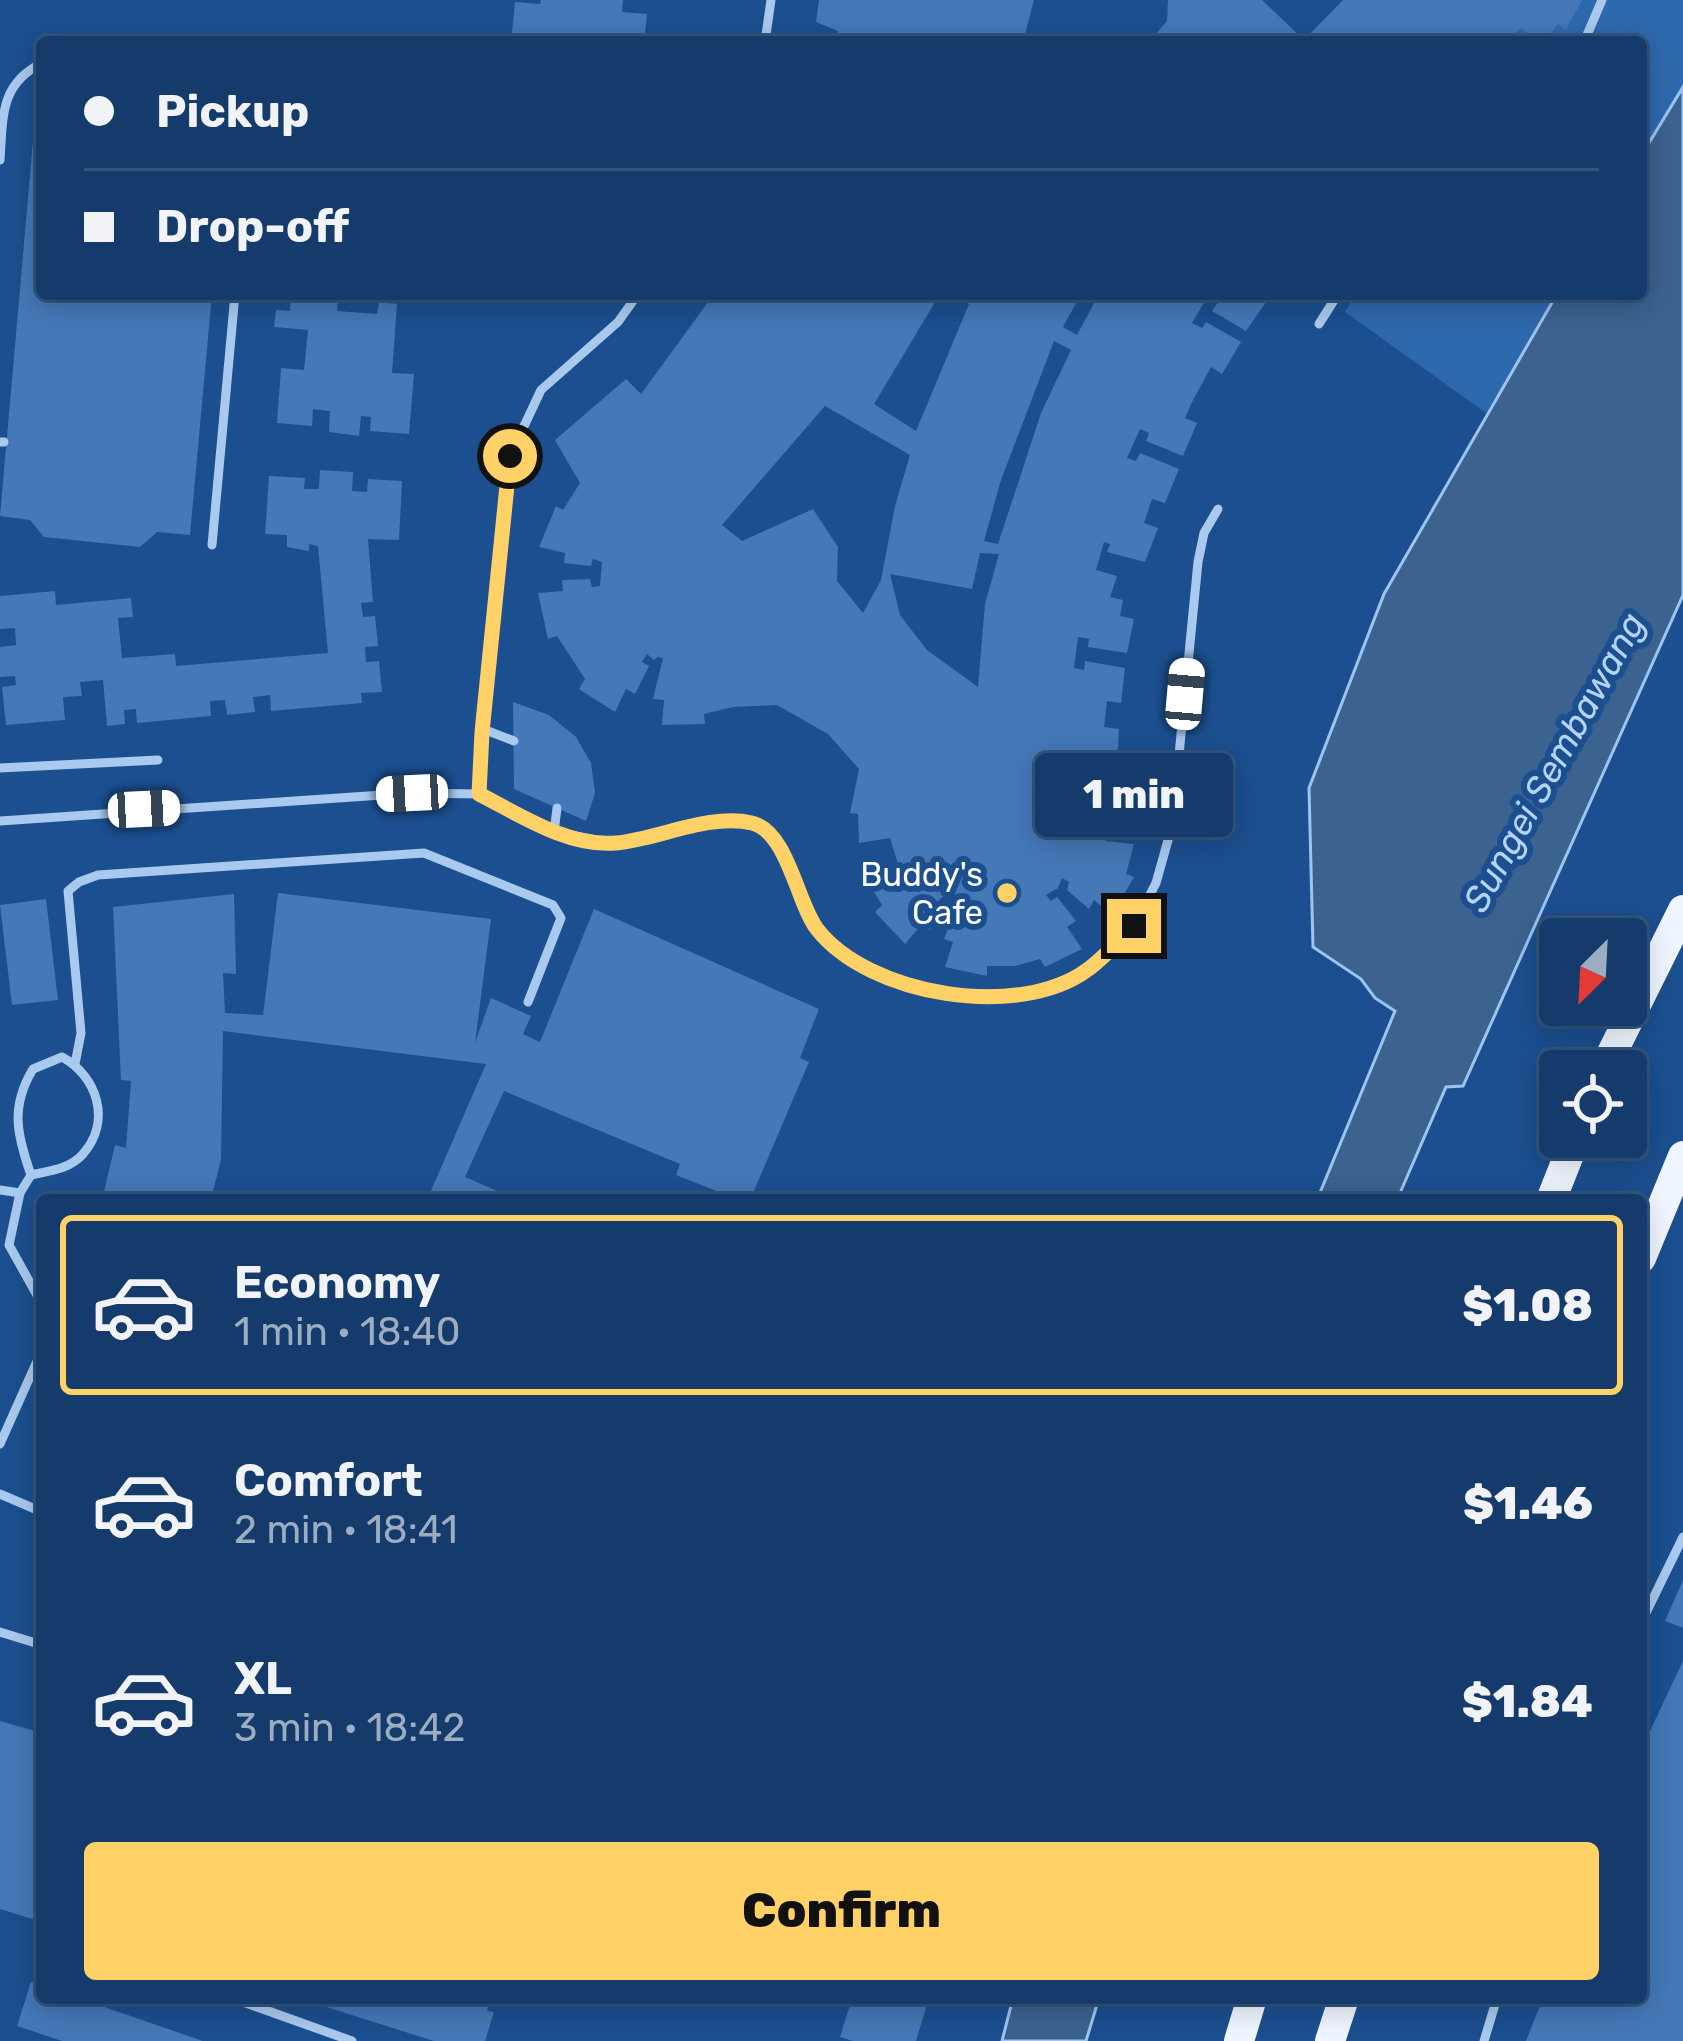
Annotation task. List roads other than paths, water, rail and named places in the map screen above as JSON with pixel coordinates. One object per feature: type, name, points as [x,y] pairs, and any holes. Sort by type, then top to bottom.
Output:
[{"type":"main road","points":[[1613,1050],[1683,910]]},
{"type":"main road","points":[[1647,1243],[1683,1156]]},
{"type":"main road","points":[[1553,1194],[1568,1158]]},
{"type":"main road","points":[[1239,2041],[1250,2004]]},
{"type":"main road","points":[[1330,2041],[1342,2004]]},
{"type":"lane","points":[[766,36],[770,0]]},
{"type":"lane","points":[[1587,36],[1602,0]]},
{"type":"lane","points":[[0,160],[4,102],[18,76],[36,66]]},
{"type":"lane","points":[[212,545],[234,300]]},
{"type":"lane","points":[[479,794],[510,456],[541,390],[618,322],[634,300]]},
{"type":"lane","points":[[1319,324],[1334,300]]},
{"type":"lane","points":[[0,821],[412,793],[479,794],[554,832],[612,843],[728,821],[754,823],[767,830],[784,855],[816,928],[844,955],[880,976],[937,992],[1025,995],[1085,972],[1134,926],[1156,883],[1172,826],[1198,562],[1204,533],[1218,509]]},
{"type":"lane","points":[[482,732],[514,741]]},
{"type":"lane","points":[[0,768],[158,760]]},
{"type":"lane","points":[[554,832],[557,808]]},
{"type":"lane","points":[[75,1064],[81,1034],[68,891],[98,875],[424,853],[553,905],[561,918],[558,932],[528,1002]]},
{"type":"lane","points":[[31,1175],[16,1134],[16,1108],[33,1069],[62,1057],[75,1064],[100,1107],[97,1127],[83,1154],[63,1168],[31,1175],[20,1193],[9,1245],[36,1293]]},
{"type":"lane","points":[[0,1190],[20,1193]]},
{"type":"lane","points":[[0,1444],[36,1363]]},
{"type":"lane","points":[[0,1494],[36,1509]]},
{"type":"lane","points":[[1647,1611],[1683,1537]]},
{"type":"lane","points":[[0,1632],[36,1643]]},
{"type":"lane","points":[[249,2004],[352,2041]]},
{"type":"lane","points":[[1484,2041],[1495,2004]]},
{"type":"water","name":"Sungei Sembawang","points":[[1683,87],[1683,595],[1463,1086],[1446,1087],[1400,1194],[1319,1194],[1395,1011],[1375,998],[1361,979],[1313,947],[1309,788],[1384,594],[1554,300],[1647,300],[1647,146]]},
{"type":"water","points":[[1011,2004],[1097,2004],[1086,2041],[1002,2041]]},
{"type":"place","name":"Buddy's Cafe","points":[[1007,893]]}]
